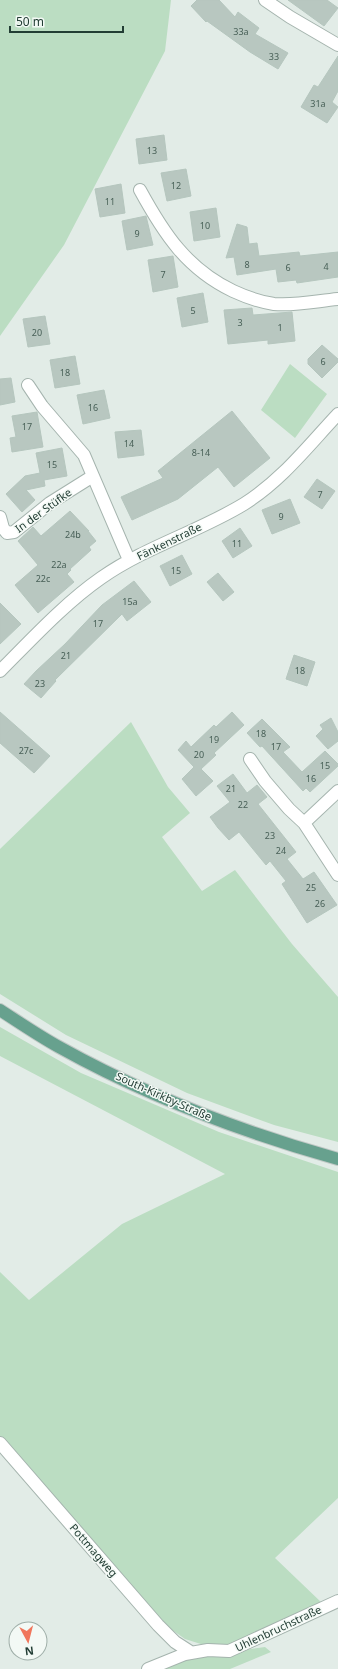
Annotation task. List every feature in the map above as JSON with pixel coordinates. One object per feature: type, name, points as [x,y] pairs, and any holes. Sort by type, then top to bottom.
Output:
[{"type":"main road","name":"South-Kirkby-Straße","points":[[0,1010],[59,1047],[124,1080],[189,1109],[303,1150],[338,1159]]},
{"type":"street","points":[[265,0],[290,17],[338,45]]},
{"type":"street","points":[[140,190],[155,218],[178,250],[200,271],[227,288],[243,295],[273,304],[290,305],[338,299]]},
{"type":"street","points":[[28,385],[42,406],[84,455],[129,560]]},
{"type":"street","name":"Fänkenstraße","points":[[0,670],[73,601],[100,578],[129,560],[243,504],[262,492],[292,466],[338,414]]},
{"type":"street","name":"In der Stüfke","points":[[0,518],[3,528],[7,533],[14,532],[50,503],[93,476]]},
{"type":"street","points":[[250,759],[265,781],[288,809],[304,823],[338,875]]},
{"type":"street","points":[[304,823],[338,791]]},
{"type":"street","name":"Pottmagweg","points":[[0,1443],[91,1545],[158,1625],[175,1642],[192,1653]]},
{"type":"street","name":"Uhlenbruchstraße","points":[[148,1669],[185,1654],[208,1650],[229,1651],[338,1601]]},
{"type":"green space","points":[[0,0],[171,0],[165,51],[64,245],[0,336]]},
{"type":"green space","points":[[290,364],[327,394],[295,438],[261,410]]},
{"type":"green space","points":[[131,722],[168,787],[190,813],[162,837],[202,891],[235,870],[292,944],[338,997],[338,1142],[274,1125],[187,1093],[66,1035],[0,994],[0,849]]},
{"type":"green space","points":[[0,1027],[81,1073],[219,1132],[338,1172],[338,1498],[275,1558],[322,1603],[232,1644],[204,1645],[185,1639],[168,1627],[0,1438],[0,1272],[29,1300],[122,1224],[225,1174],[0,1056]]},
{"type":"green space","points":[[265,1647],[271,1652],[230,1669],[158,1669],[188,1658]]},
{"type":"building","points":[[197,0],[219,0],[235,17],[238,12],[259,28],[255,34],[288,53],[278,69],[250,52],[207,21],[206,22],[191,6]]},
{"type":"building","points":[[288,0],[327,0],[338,8],[324,26]]},
{"type":"building","points":[[338,56],[338,91],[332,102],[338,107],[327,123],[301,107],[314,85],[318,87]]},
{"type":"building","points":[[164,135],[167,160],[139,164],[136,139]]},
{"type":"building","points":[[186,169],[191,196],[167,201],[161,173]]},
{"type":"building","points":[[121,184],[125,213],[100,217],[95,189]]},
{"type":"building","points":[[216,208],[220,237],[194,241],[190,212]]},
{"type":"building","points":[[146,216],[153,245],[127,250],[122,221]]},
{"type":"building","points":[[237,224],[247,227],[249,244],[257,243],[259,256],[299,252],[300,256],[338,252],[338,277],[297,283],[296,280],[278,282],[276,269],[237,275],[234,257],[226,258]]},
{"type":"building","points":[[173,256],[178,287],[153,292],[148,260]]},
{"type":"building","points":[[203,293],[208,322],[182,327],[177,298]]},
{"type":"building","points":[[252,308],[253,315],[292,312],[295,341],[268,344],[268,340],[228,344],[224,310]]},
{"type":"building","points":[[45,316],[50,344],[28,347],[23,319]]},
{"type":"building","points":[[322,345],[338,359],[338,362],[322,378],[308,364],[308,359]]},
{"type":"building","points":[[75,356],[80,384],[55,388],[50,360]]},
{"type":"building","points":[[11,378],[15,402],[0,405],[0,379]]},
{"type":"building","points":[[104,390],[110,418],[83,424],[77,395]]},
{"type":"building","points":[[232,411],[270,458],[234,487],[218,467],[178,499],[132,520],[121,497],[163,478],[158,471]]},
{"type":"building","points":[[37,412],[43,447],[12,452],[10,438],[16,437],[12,416]]},
{"type":"building","points":[[141,430],[144,455],[118,458],[115,432]]},
{"type":"building","points":[[62,448],[67,476],[44,480],[45,486],[26,490],[35,500],[22,512],[6,494],[25,476],[40,473],[36,453]]},
{"type":"building","points":[[317,479],[335,491],[322,509],[304,497]]},
{"type":"building","points":[[290,499],[300,523],[272,534],[262,510]]},
{"type":"building","points":[[70,511],[89,531],[96,541],[89,547],[91,550],[70,569],[71,570],[67,574],[74,582],[38,613],[15,585],[38,565],[18,541],[33,527],[41,536]]},
{"type":"building","points":[[240,528],[252,546],[233,558],[222,541]]},
{"type":"building","points":[[182,555],[192,574],[170,586],[160,566]]},
{"type":"building","points":[[218,573],[234,592],[223,601],[207,582]]},
{"type":"building","points":[[134,581],[151,602],[127,621],[122,614],[55,680],[56,681],[41,698],[24,684],[102,605]]},
{"type":"building","points":[[0,603],[21,624],[0,644]]},
{"type":"building","points":[[294,655],[315,662],[307,686],[286,679]]},
{"type":"building","points":[[0,712],[50,756],[34,773],[0,743]]},
{"type":"building","points":[[232,712],[244,725],[214,753],[216,755],[201,769],[213,781],[196,796],[182,779],[194,767],[178,750],[186,741],[191,747],[214,725],[216,727]]},
{"type":"building","points":[[331,718],[338,732],[338,741],[328,749],[316,736],[323,729],[320,725]]},
{"type":"building","points":[[262,719],[290,747],[283,752],[302,772],[325,751],[338,764],[338,766],[310,792],[306,788],[303,791],[262,746],[260,747],[247,733]]},
{"type":"building","points":[[233,774],[247,793],[257,785],[267,797],[258,804],[296,852],[287,859],[303,879],[314,872],[337,905],[307,923],[282,884],[286,881],[270,861],[266,865],[239,832],[229,840],[218,828],[210,817],[230,802],[217,786]]}]
